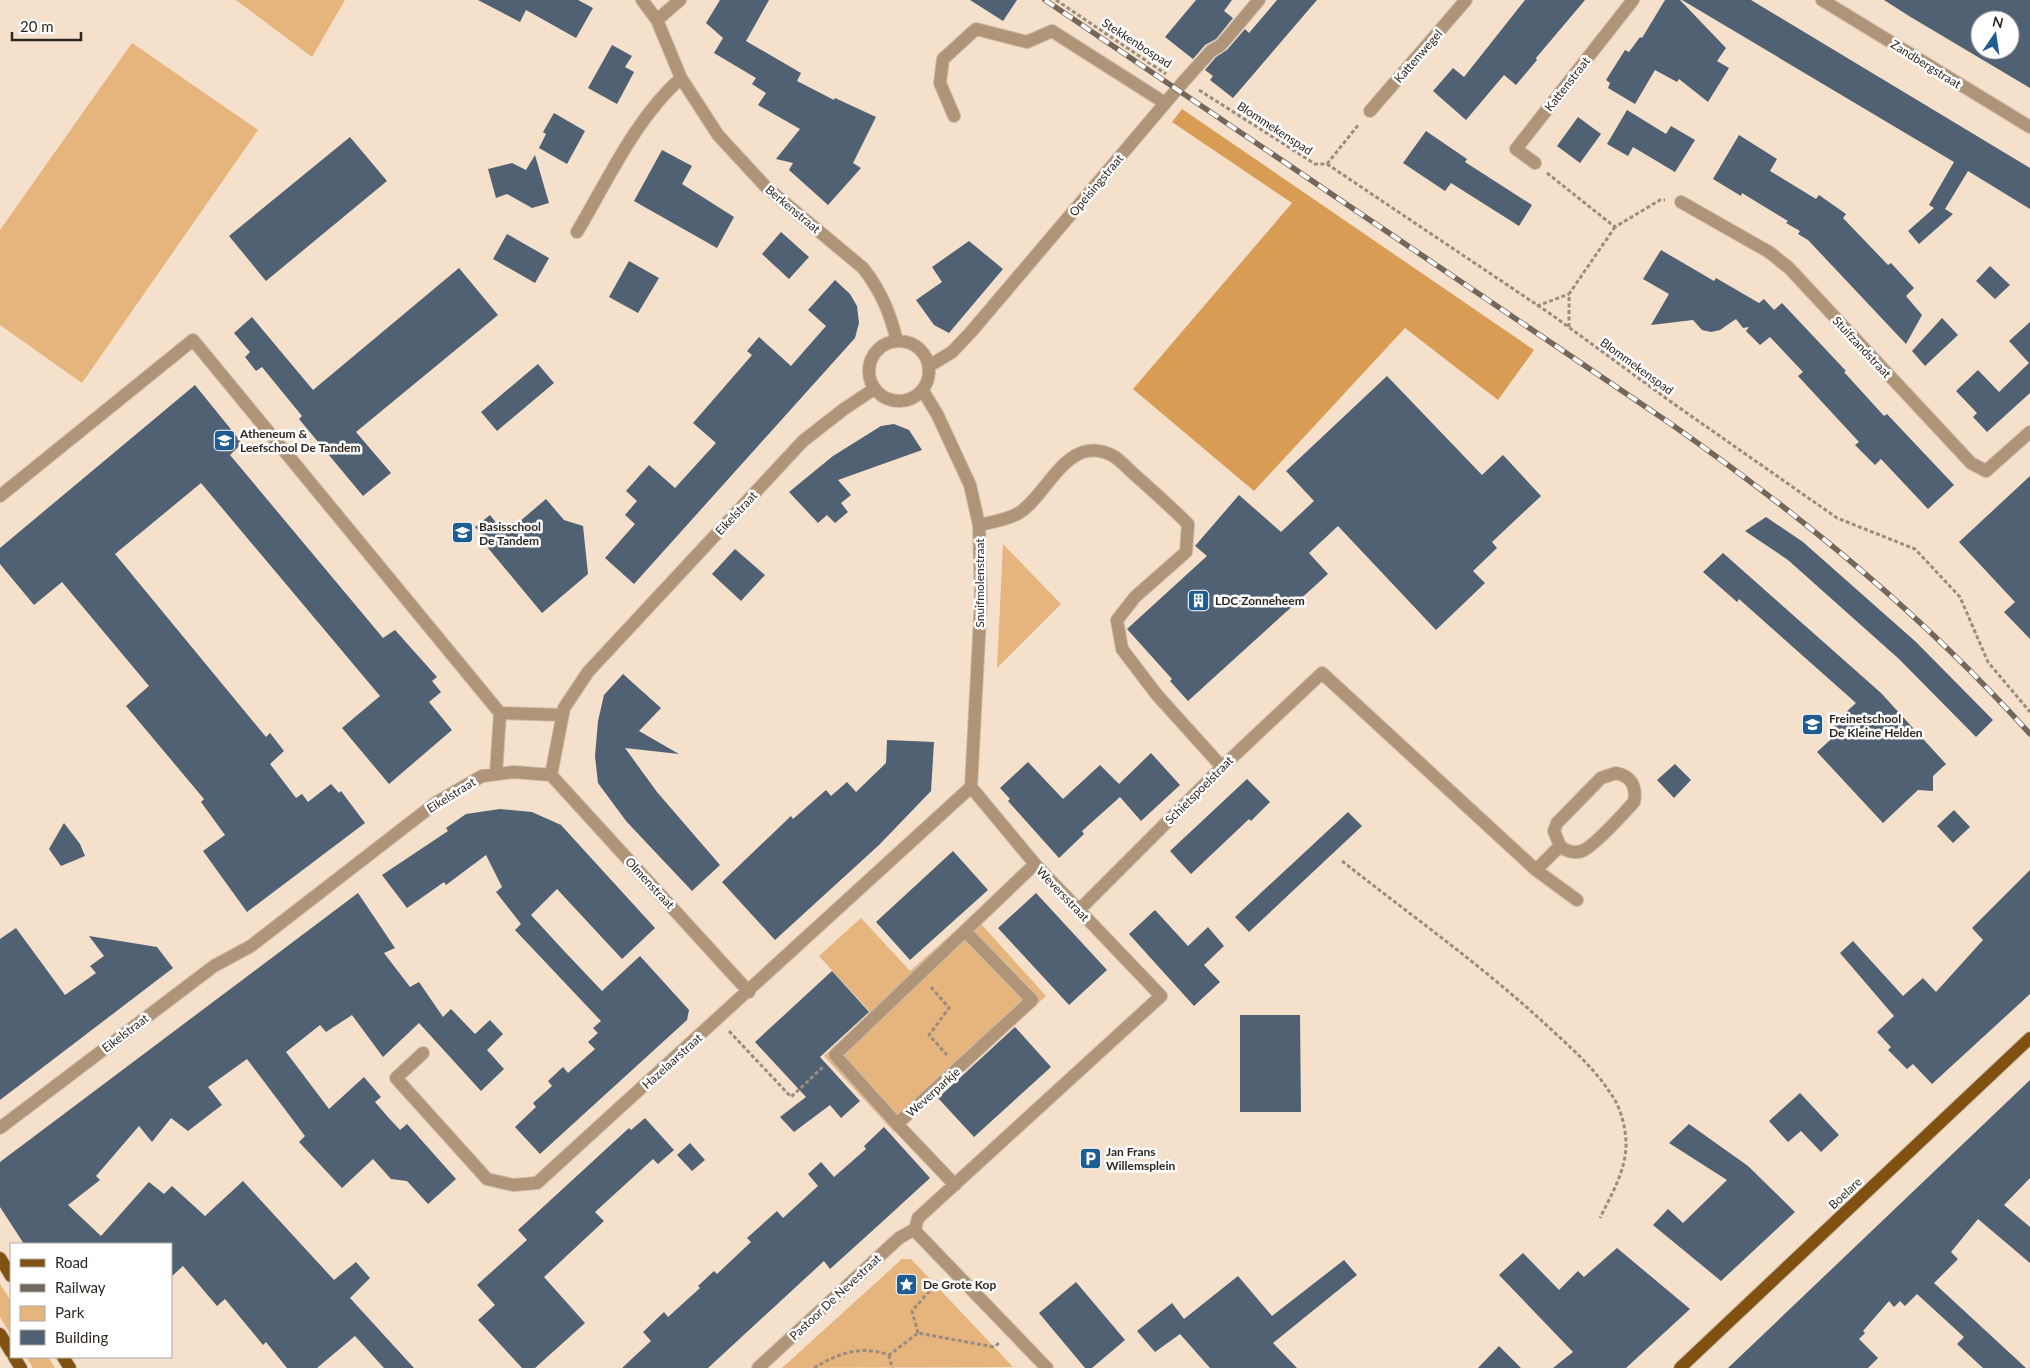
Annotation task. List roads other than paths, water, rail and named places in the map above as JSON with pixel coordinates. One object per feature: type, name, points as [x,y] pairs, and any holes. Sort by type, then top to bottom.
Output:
[{"type":"main road","name":"Boelare","points":[[1680,1368],[2030,1038]]},
{"type":"main road","points":[[0,1258],[10,1274]]},
{"type":"main road","points":[[0,1334],[10,1350]]},
{"type":"street","name":"Berkenstraat","points":[[642,0],[657,20],[681,78],[718,135],[766,188],[863,268],[876,284],[889,310],[897,341]]},
{"type":"street","points":[[657,20],[680,0]]},
{"type":"street","name":"Opeisingstraat","points":[[929,366],[952,352],[972,332],[1184,81],[1211,51],[1221,45],[1259,0]]},
{"type":"street","name":"Kattenwegel","points":[[1370,111],[1466,0]]},
{"type":"street","name":"Kattenstraat","points":[[1535,164],[1516,149],[1633,0]]},
{"type":"street","name":"Zandbergstraat","points":[[1822,0],[2030,127]]},
{"type":"street","points":[[954,116],[940,83],[943,59],[976,29],[1027,42],[1052,30],[1166,103]]},
{"type":"street","points":[[577,232],[642,122],[661,95],[681,78]]},
{"type":"street","name":"Stuifzandstraat","points":[[1681,202],[1769,252],[1788,268],[1971,463],[1986,471],[1998,463],[2030,432]]},
{"type":"street","points":[[0,496],[193,340],[500,713],[496,774]]},
{"type":"street","points":[[897,341],[912,344],[926,355],[929,366],[929,378],[923,392],[913,398],[898,402],[884,398],[874,389],[869,377],[869,365],[874,354],[884,345],[897,341]]},
{"type":"street","name":"Eikelstraat","points":[[0,1128],[214,966],[251,946],[436,802],[482,776],[514,772],[551,775],[564,708],[588,672],[803,441],[844,409],[874,389]]},
{"type":"street","name":"Snuifmolenstraat","points":[[923,392],[937,414],[970,485],[979,525],[981,599],[971,787]]},
{"type":"street","points":[[979,525],[1003,520],[1020,513],[1058,469],[1076,454],[1095,451],[1114,457],[1188,524],[1186,552],[1135,597],[1117,620],[1122,649],[1157,695],[1222,767]]},
{"type":"street","name":"Schietspoelstraat","points":[[1079,910],[1222,767],[1322,673],[1536,870]]},
{"type":"street","points":[[500,713],[562,715]]},
{"type":"street","points":[[1616,773],[1630,779],[1635,794],[1634,802],[1589,847],[1574,852],[1566,851],[1560,846],[1554,831],[1556,823],[1601,778],[1608,774],[1616,773]]},
{"type":"street","name":"Olmenstraat","points":[[551,775],[749,992]]},
{"type":"street","name":"Weversstraat","points":[[954,1185],[1161,996],[1035,864],[971,787]]},
{"type":"street","name":"Hazelaarstraat","points":[[423,1052],[396,1078],[487,1179],[513,1185],[537,1183],[749,992],[971,787]]},
{"type":"street","points":[[1560,846],[1536,870],[1577,900]]},
{"type":"street","points":[[966,932],[1035,864]]},
{"type":"street","name":"Weverparkje","points":[[966,932],[1032,1000],[897,1124],[835,1055],[966,932]]},
{"type":"street","points":[[897,1124],[954,1185],[918,1218],[915,1229],[918,1234],[1048,1368]]},
{"type":"street","name":"Pastoor De Nevestraat","points":[[758,1368],[899,1238],[915,1229]]},
{"type":"railway","points":[[1045,0],[1720,459],[1814,531],[1904,608],[1947,648],[2030,734]]},
{"type":"place","name":"Atheneum & Leefschool De Tandem","points":[[224,440]]},
{"type":"place","name":"Basisschool De Tandem","points":[[463,533]]},
{"type":"place","name":"LDC Zonneheem","points":[[1199,600]]},
{"type":"place","name":"Freinetschool De Kleine Helden","points":[[1813,725]]},
{"type":"place","name":"Jan Frans Willemsplein","points":[[1090,1158]]},
{"type":"place","name":"De Grote Kop","points":[[907,1284]]}]
